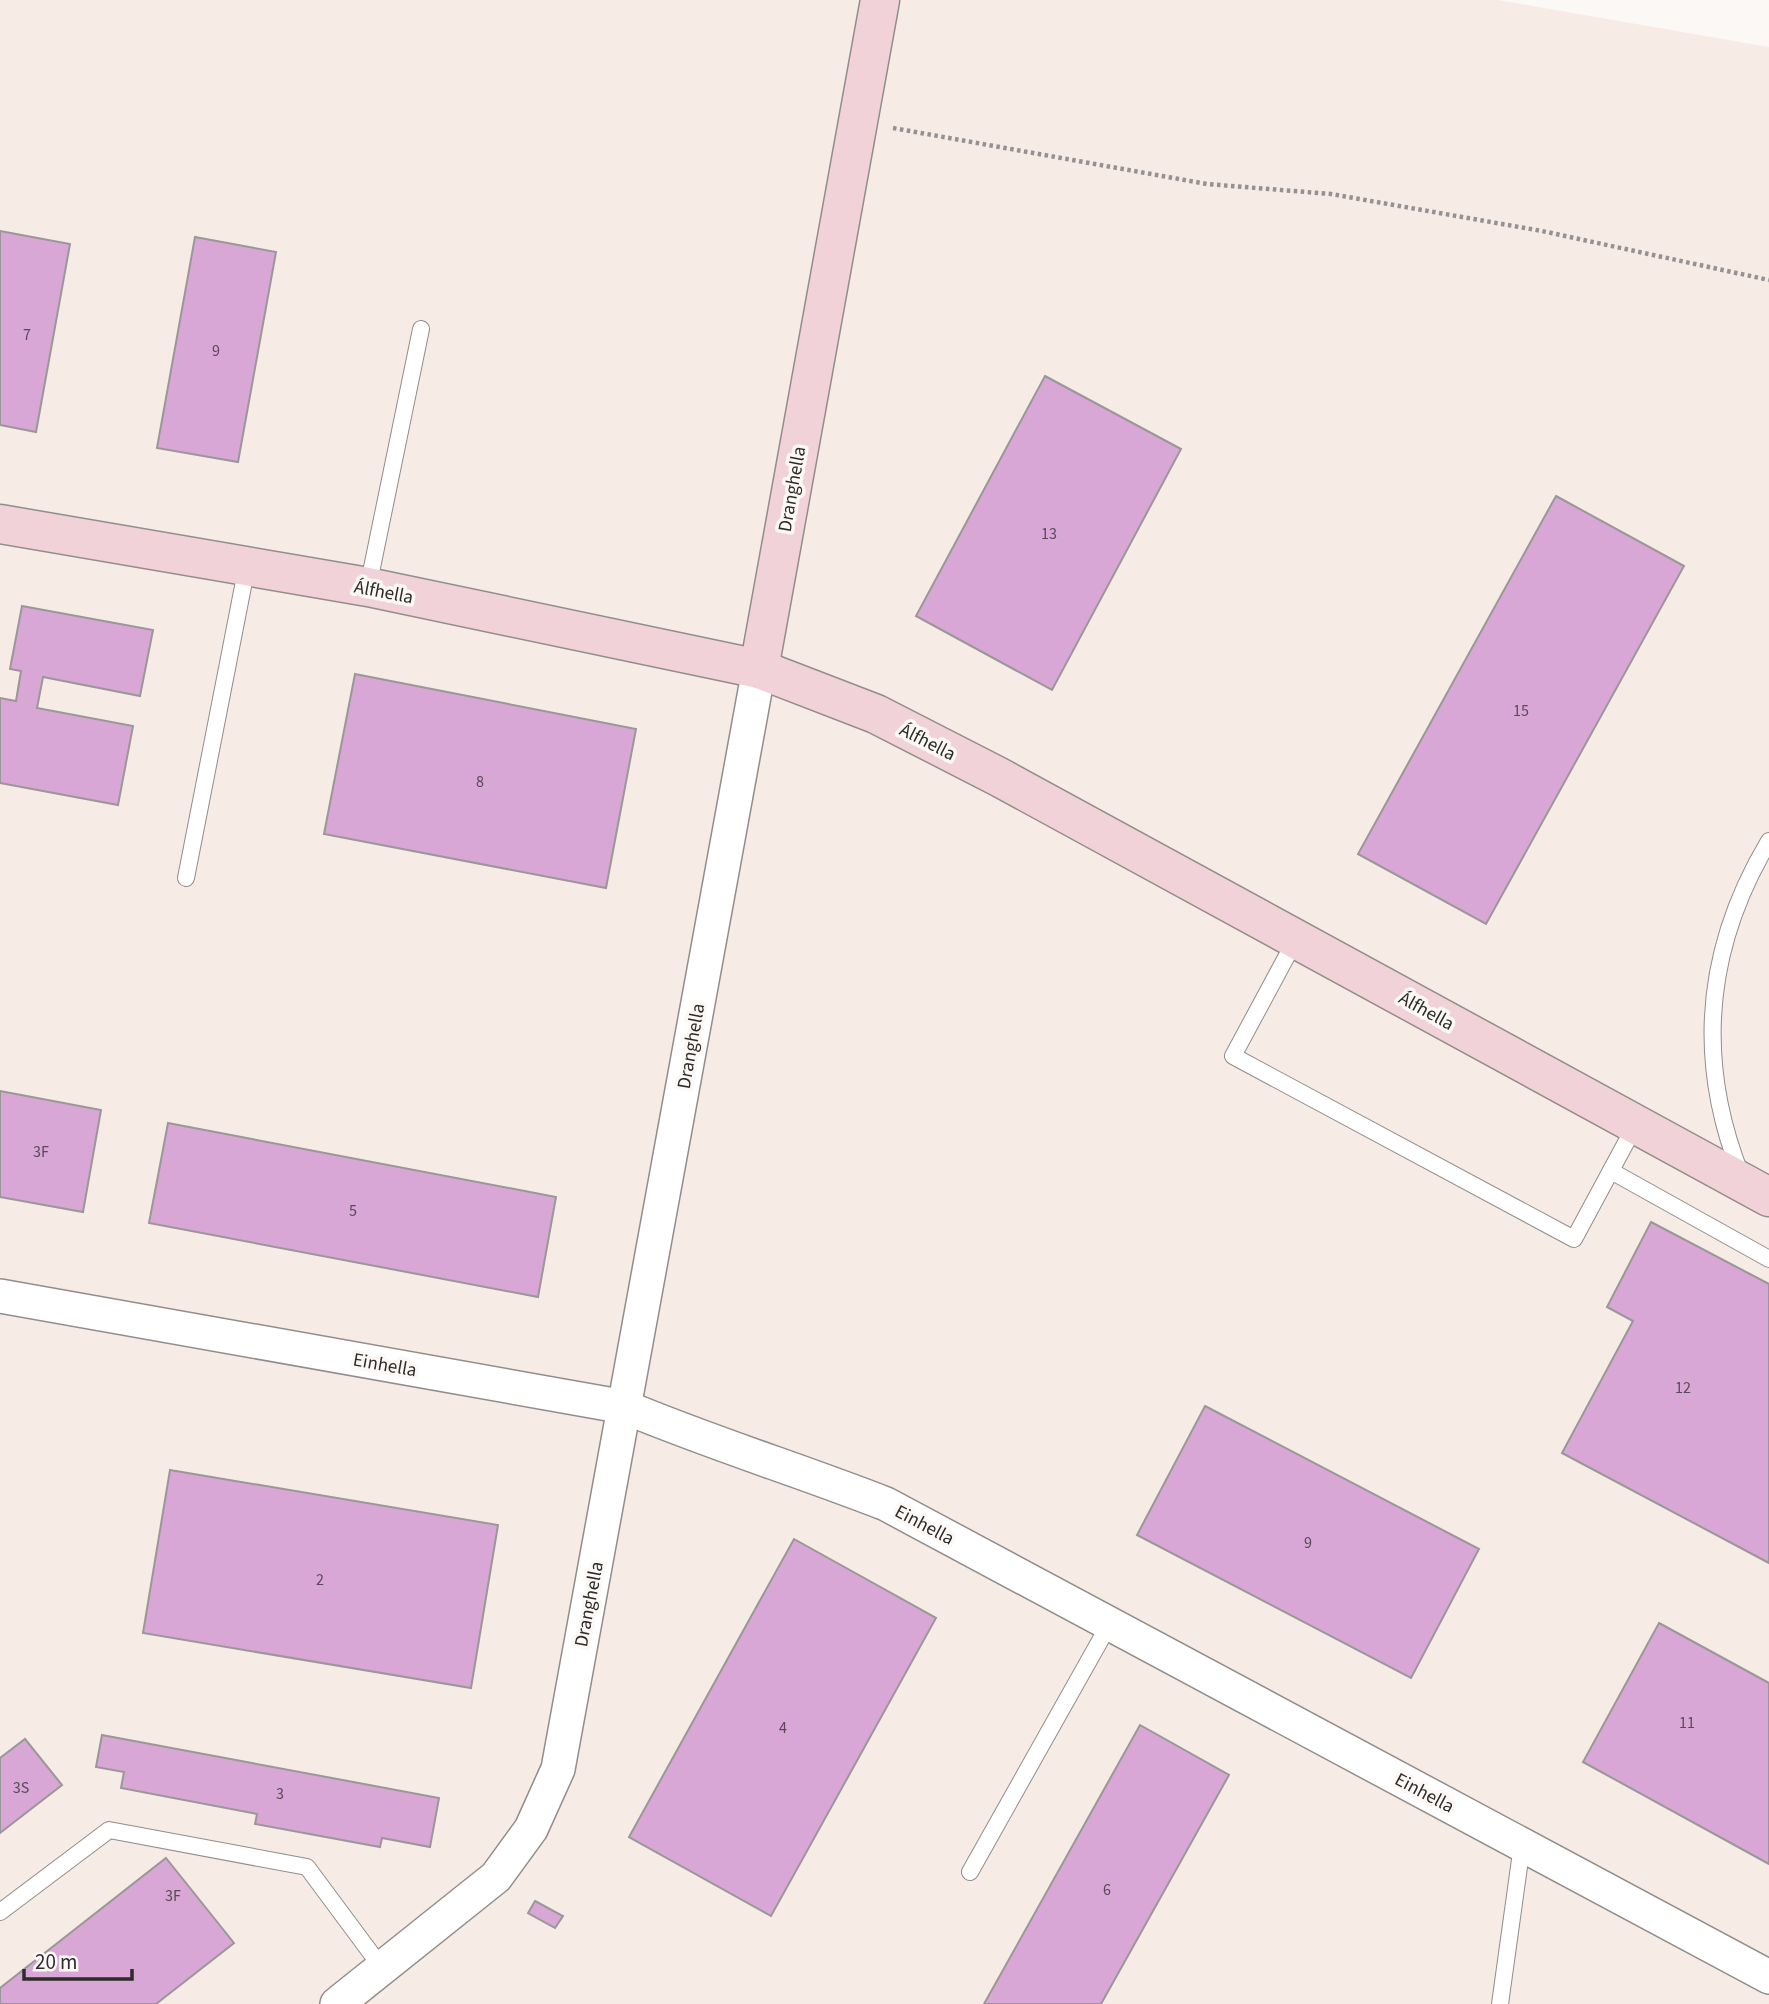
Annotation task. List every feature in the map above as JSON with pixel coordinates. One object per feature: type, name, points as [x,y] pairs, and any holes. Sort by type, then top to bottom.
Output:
[{"type":"street","name":"Dranghella","points":[[337,2004],[496,1877],[531,1829],[558,1769],[880,0]]},
{"type":"street","name":"Álfhella","points":[[0,524],[368,587],[759,669],[876,714],[1757,1190]]},
{"type":"street","name":"Einhella","points":[[0,1296],[625,1407],[707,1442],[800,1471],[886,1504],[1769,1977]]},
{"type":"lane","points":[[368,587],[421,329]]},
{"type":"lane","points":[[186,878],[247,566]]},
{"type":"lane","points":[[1757,1190],[1730,1146],[1719,1107],[1712,1027],[1722,948],[1740,897],[1769,841]]},
{"type":"lane","points":[[1296,939],[1233,1056],[1574,1239],[1636,1124]]},
{"type":"lane","points":[[1611,1171],[1769,1259]]},
{"type":"lane","points":[[970,1872],[1110,1623]]},
{"type":"lane","points":[[0,1912],[109,1830],[307,1867],[382,1968]]},
{"type":"lane","points":[[1500,2004],[1522,1845]]},
{"type":"path","points":[[858,122],[1207,184],[1332,194],[1542,231],[1769,281]]},
{"type":"shaded area","points":[[0,0],[1498,0],[1769,47],[1769,2004],[0,2004]]},
{"type":"building","points":[[0,231],[70,244],[36,432],[0,425]]},
{"type":"building","points":[[195,237],[276,252],[238,462],[157,448]]},
{"type":"building","points":[[1045,376],[1181,449],[1052,690],[916,616]]},
{"type":"building","points":[[1556,496],[1684,566],[1486,924],[1358,854]]},
{"type":"building","points":[[22,606],[153,630],[140,696],[43,677],[37,708],[133,726],[118,805],[0,783],[0,698],[16,701],[21,671],[10,669]]},
{"type":"building","points":[[355,674],[636,729],[606,888],[324,834]]},
{"type":"building","points":[[0,1091],[101,1110],[83,1212],[0,1197]]},
{"type":"building","points":[[168,1123],[556,1197],[538,1297],[149,1223]]},
{"type":"building","points":[[1651,1222],[1769,1284],[1769,1563],[1562,1453],[1633,1321],[1607,1307]]},
{"type":"building","points":[[1205,1406],[1479,1549],[1411,1678],[1137,1535]]},
{"type":"building","points":[[170,1470],[498,1525],[471,1688],[143,1633]]},
{"type":"building","points":[[794,1539],[936,1618],[771,1916],[629,1837]]},
{"type":"building","points":[[1659,1623],[1769,1683],[1769,1864],[1583,1762]]},
{"type":"building","points":[[1140,1725],[1229,1775],[1101,2004],[984,2004]]},
{"type":"building","points":[[102,1735],[439,1798],[430,1847],[382,1838],[380,1847],[255,1824],[257,1814],[121,1788],[124,1772],[96,1767]]},
{"type":"building","points":[[25,1739],[62,1785],[0,1833],[0,1758]]},
{"type":"building","points":[[166,1858],[234,1943],[156,2004],[0,2004],[0,1988]]},
{"type":"building","points":[[535,1901],[563,1916],[555,1928],[528,1913]]}]
